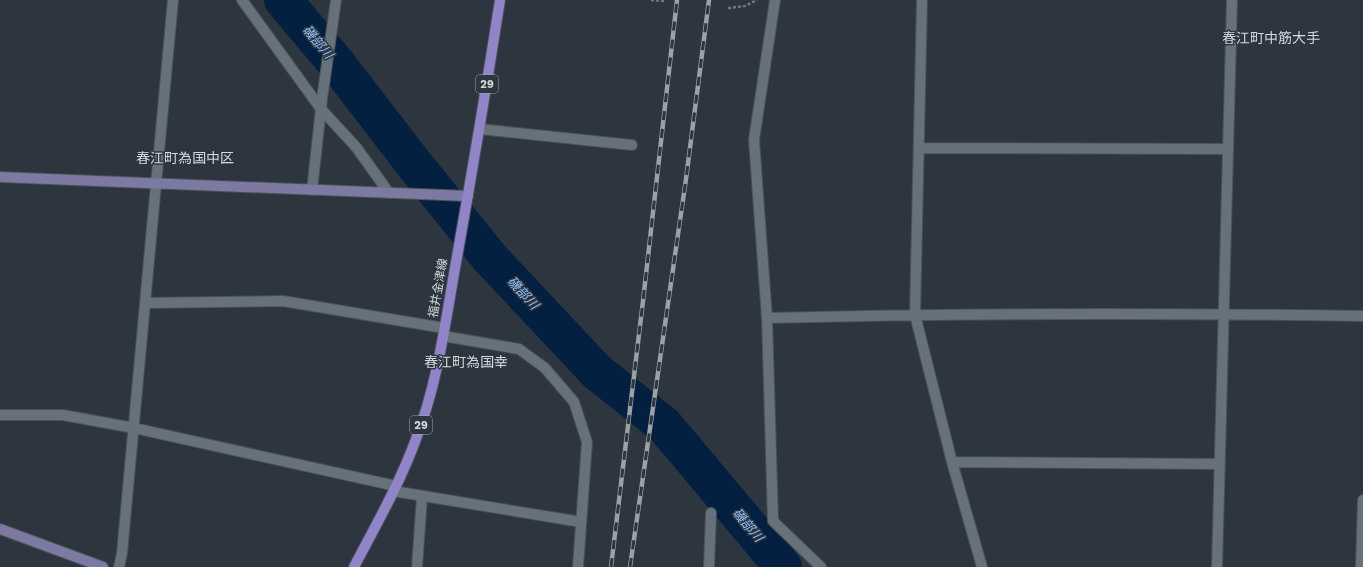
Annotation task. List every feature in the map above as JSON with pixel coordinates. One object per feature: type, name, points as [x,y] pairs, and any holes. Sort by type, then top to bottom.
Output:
[{"type":"main road","name":"福井金津線","points":[[354,567],[394,488],[417,438],[427,406],[444,332],[480,129],[500,0]]},
{"type":"street","points":[[119,567],[122,553],[134,428],[173,0]]},
{"type":"street","points":[[242,0],[321,104],[392,193]]},
{"type":"street","points":[[312,190],[321,104],[336,0]]},
{"type":"street","points":[[775,0],[754,140],[767,318],[773,521],[821,567]]},
{"type":"street","points":[[922,0],[915,315],[952,462],[982,567]]},
{"type":"street","points":[[1217,567],[1232,0]]},
{"type":"street","points":[[480,129],[632,145]]},
{"type":"street","points":[[919,148],[1228,149]]},
{"type":"street","points":[[0,177],[468,196]]},
{"type":"street","points":[[145,303],[283,301],[444,332],[519,350],[545,368],[574,402],[587,442],[578,567]]},
{"type":"street","points":[[767,318],[915,315],[1223,314],[1363,316]]},
{"type":"street","points":[[0,415],[62,415],[134,428],[394,488],[422,497],[581,522]]},
{"type":"street","points":[[952,462],[1219,464]]},
{"type":"street","points":[[417,567],[422,497]]},
{"type":"street","points":[[1361,567],[1363,500]]},
{"type":"street","points":[[709,567],[711,513]]},
{"type":"street","points":[[0,529],[104,567]]},
{"type":"path","points":[[651,0],[664,1]]},
{"type":"path","points":[[728,8],[745,6],[758,0]]},
{"type":"waterway","name":"磯部川","points":[[283,0],[337,64],[414,164],[490,258],[597,372],[664,425],[783,567]]},
{"type":"railway","points":[[611,567],[677,0]]},
{"type":"railway","points":[[630,567],[686,179],[709,0]]},
{"type":"district","name":"春江町中筋大手","points":[[1271,38]]},
{"type":"district","name":"春江町為国中区","points":[[185,158]]},
{"type":"district","name":"春江町為国幸","points":[[466,362]]}]
